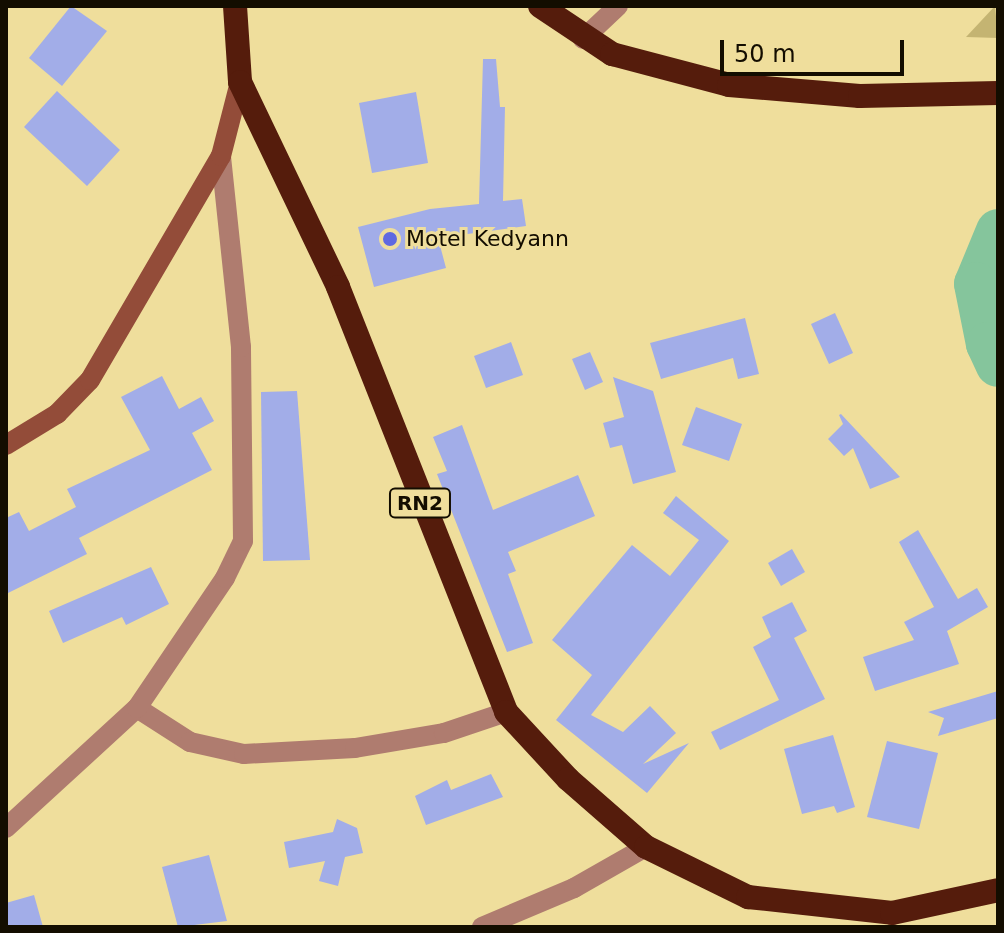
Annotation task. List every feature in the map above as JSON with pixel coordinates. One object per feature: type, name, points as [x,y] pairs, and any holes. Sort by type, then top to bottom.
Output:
[{"type":"highway","name":"RN2","points":[[235,6],[240,82],[338,287],[506,712],[568,779],[646,847],[748,897],[892,913],[998,890]]},
{"type":"highway","points":[[540,6],[583,39],[672,74],[729,85],[860,96],[998,93]]},
{"type":"street","points":[[583,39],[618,6]]},
{"type":"street","points":[[6,445],[57,414],[90,380],[221,156],[240,82]]},
{"type":"street","points":[[6,828],[137,708],[225,578],[243,541],[241,347],[221,156]]},
{"type":"street","points":[[137,708],[190,742],[244,754],[355,748],[444,733],[506,712]]},
{"type":"street","points":[[482,927],[574,888],[646,847]]},
{"type":"shaded area","points":[[995,6],[998,38],[966,37]]},
{"type":"building","points":[[71,6],[107,31],[62,86],[29,58]]},
{"type":"building","points":[[483,59],[496,59],[500,107],[505,107],[503,201],[522,199],[526,226],[438,238],[446,268],[374,287],[358,227],[430,209],[479,204]]},
{"type":"building","points":[[57,91],[120,150],[87,186],[24,127]]},
{"type":"building","points":[[416,92],[428,163],[372,173],[359,103]]},
{"type":"building","points":[[835,313],[853,353],[829,364],[811,324]]},
{"type":"building","points":[[745,318],[759,374],[738,379],[733,358],[661,379],[650,343]]},
{"type":"building","points":[[511,342],[523,375],[486,388],[474,356]]},
{"type":"building","points":[[590,352],[603,382],[585,390],[572,359]]},
{"type":"building","points":[[162,376],[179,409],[201,397],[214,421],[192,433],[212,470],[79,538],[87,554],[6,594],[6,518],[19,512],[29,531],[76,507],[67,489],[150,450],[121,397]]},
{"type":"building","points":[[613,377],[653,391],[676,472],[633,484],[622,445],[610,448],[603,423],[624,417]]},
{"type":"building","points":[[297,391],[310,560],[263,561],[261,392]]},
{"type":"building","points":[[696,407],[742,424],[729,461],[682,445]]},
{"type":"building","points":[[839,415],[900,477],[870,489],[853,448],[844,456],[828,439],[843,424]]},
{"type":"building","points":[[462,425],[493,510],[578,475],[595,516],[508,552],[516,571],[508,574],[533,643],[507,652],[437,474],[447,471],[433,437]]},
{"type":"building","points":[[676,496],[729,541],[591,715],[623,732],[650,706],[676,733],[643,764],[689,743],[647,793],[556,720],[592,675],[552,640],[632,545],[670,576],[699,540],[663,513]]},
{"type":"building","points":[[918,530],[958,599],[977,588],[988,607],[947,631],[959,664],[875,691],[863,657],[914,640],[904,622],[934,607],[899,542]]},
{"type":"building","points":[[792,549],[805,572],[781,586],[768,563]]},
{"type":"building","points":[[151,567],[169,604],[126,625],[122,617],[63,643],[49,611]]},
{"type":"building","points":[[792,602],[807,631],[794,638],[825,699],[720,750],[711,732],[779,700],[753,647],[771,637],[762,617]]},
{"type":"building","points":[[998,691],[998,718],[938,736],[944,718],[928,712]]},
{"type":"building","points":[[833,735],[855,807],[837,813],[834,806],[802,814],[784,749]]},
{"type":"building","points":[[887,741],[938,753],[919,829],[867,817]]},
{"type":"building","points":[[491,774],[503,797],[426,825],[415,796],[447,780],[451,790]]},
{"type":"building","points":[[337,819],[357,828],[363,853],[345,857],[338,886],[319,881],[325,861],[289,868],[284,842],[333,832]]},
{"type":"building","points":[[209,855],[227,921],[178,927],[162,867]]},
{"type":"building","points":[[34,895],[43,927],[6,927],[6,903]]},
{"type":"waterway","points":[[998,231],[976,284],[988,344],[998,365]]},
{"type":"place","name":"Motel Kedyann","points":[[390,239]]}]
